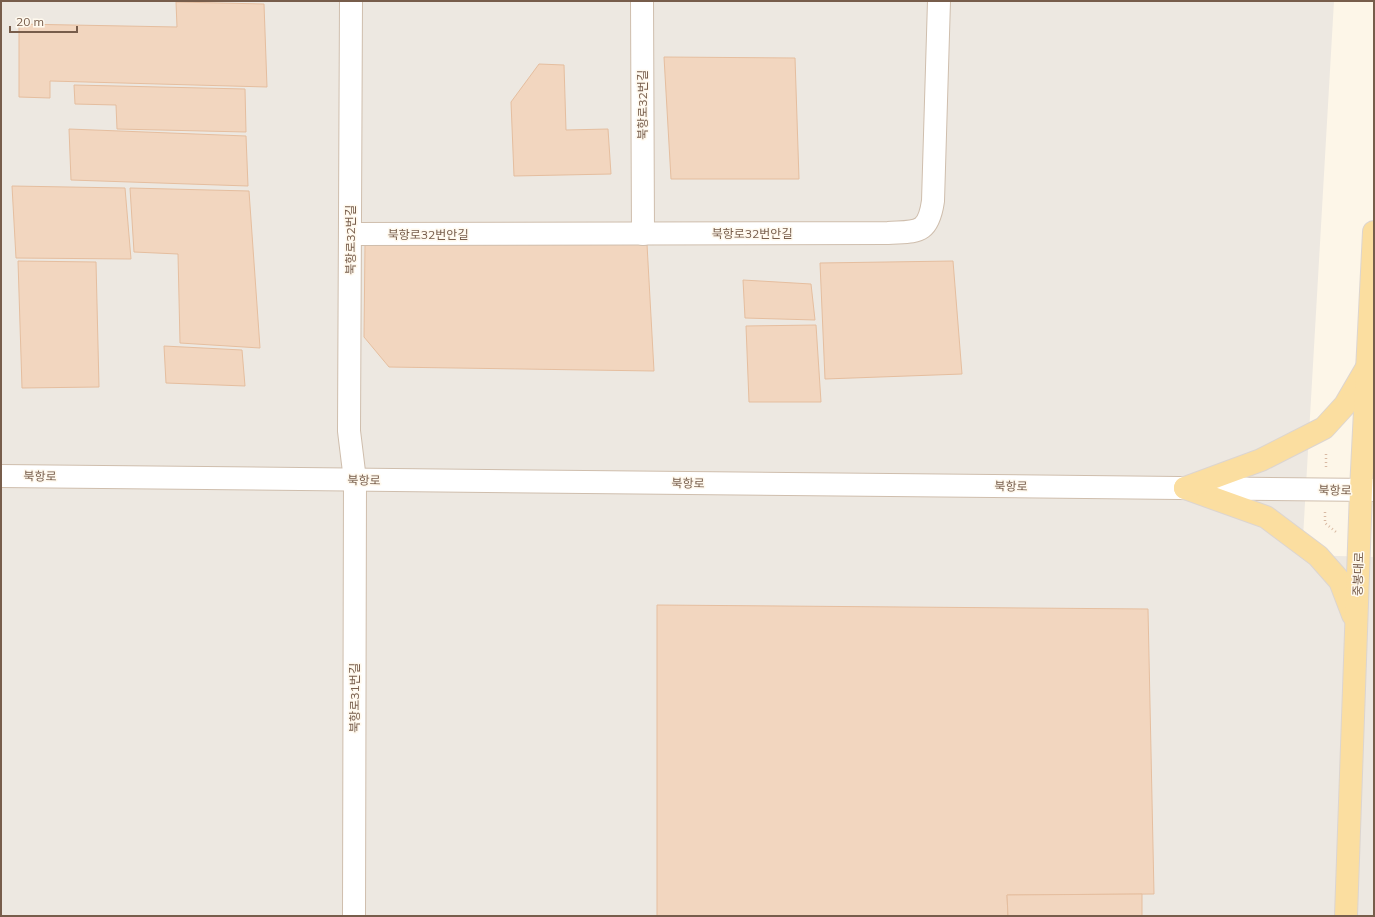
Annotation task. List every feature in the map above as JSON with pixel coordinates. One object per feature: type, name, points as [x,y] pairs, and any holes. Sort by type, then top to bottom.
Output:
[{"type":"main road","name":"중봉대로","points":[[1346,916],[1356,623],[1368,490],[1367,366],[1374,232]]},
{"type":"main road","points":[[1185,488],[1261,460],[1324,428],[1345,405],[1367,366]]},
{"type":"main road","points":[[1185,488],[1266,517],[1318,556],[1340,581],[1356,623]]},
{"type":"street","name":"북항로32번길","points":[[351,1],[349,431],[355,480]]},
{"type":"street","name":"북항로32번길","points":[[642,1],[643,234]]},
{"type":"street","name":"북항로32번안길","points":[[350,234],[888,233],[917,231],[930,219],[933,201],[938,1]]},
{"type":"street","name":"북항로","points":[[1,476],[1368,490]]},
{"type":"street","name":"북항로31번길","points":[[354,916],[355,480]]},
{"type":"shaded area","points":[[1,1],[1334,1],[1302,555],[1374,557],[1374,916],[1,916]]},
{"type":"building","points":[[176,2],[264,4],[267,87],[50,81],[50,98],[19,97],[19,24],[177,27]]},
{"type":"building","points":[[664,57],[795,58],[799,179],[671,179]]},
{"type":"building","points":[[539,64],[564,65],[566,130],[608,129],[611,174],[514,176],[511,102]]},
{"type":"building","points":[[74,85],[245,89],[246,132],[117,129],[116,105],[75,104]]},
{"type":"building","points":[[69,129],[246,136],[248,186],[71,180]]},
{"type":"building","points":[[12,186],[125,188],[131,259],[16,258]]},
{"type":"building","points":[[130,188],[249,191],[260,348],[180,343],[178,254],[134,252]]},
{"type":"building","points":[[647,244],[654,371],[389,367],[364,337],[365,245]]},
{"type":"building","points":[[18,261],[96,262],[99,387],[22,388]]},
{"type":"building","points":[[953,261],[962,374],[825,379],[820,263]]},
{"type":"building","points":[[743,280],[811,284],[815,320],[745,318]]},
{"type":"building","points":[[816,325],[821,402],[749,402],[746,326]]},
{"type":"building","points":[[164,346],[242,350],[245,386],[166,383]]},
{"type":"building","points":[[657,605],[1148,609],[1154,894],[1007,895],[1008,916],[657,916]]},
{"type":"building","points":[[1142,894],[1142,916],[1008,916],[1007,895]]}]
